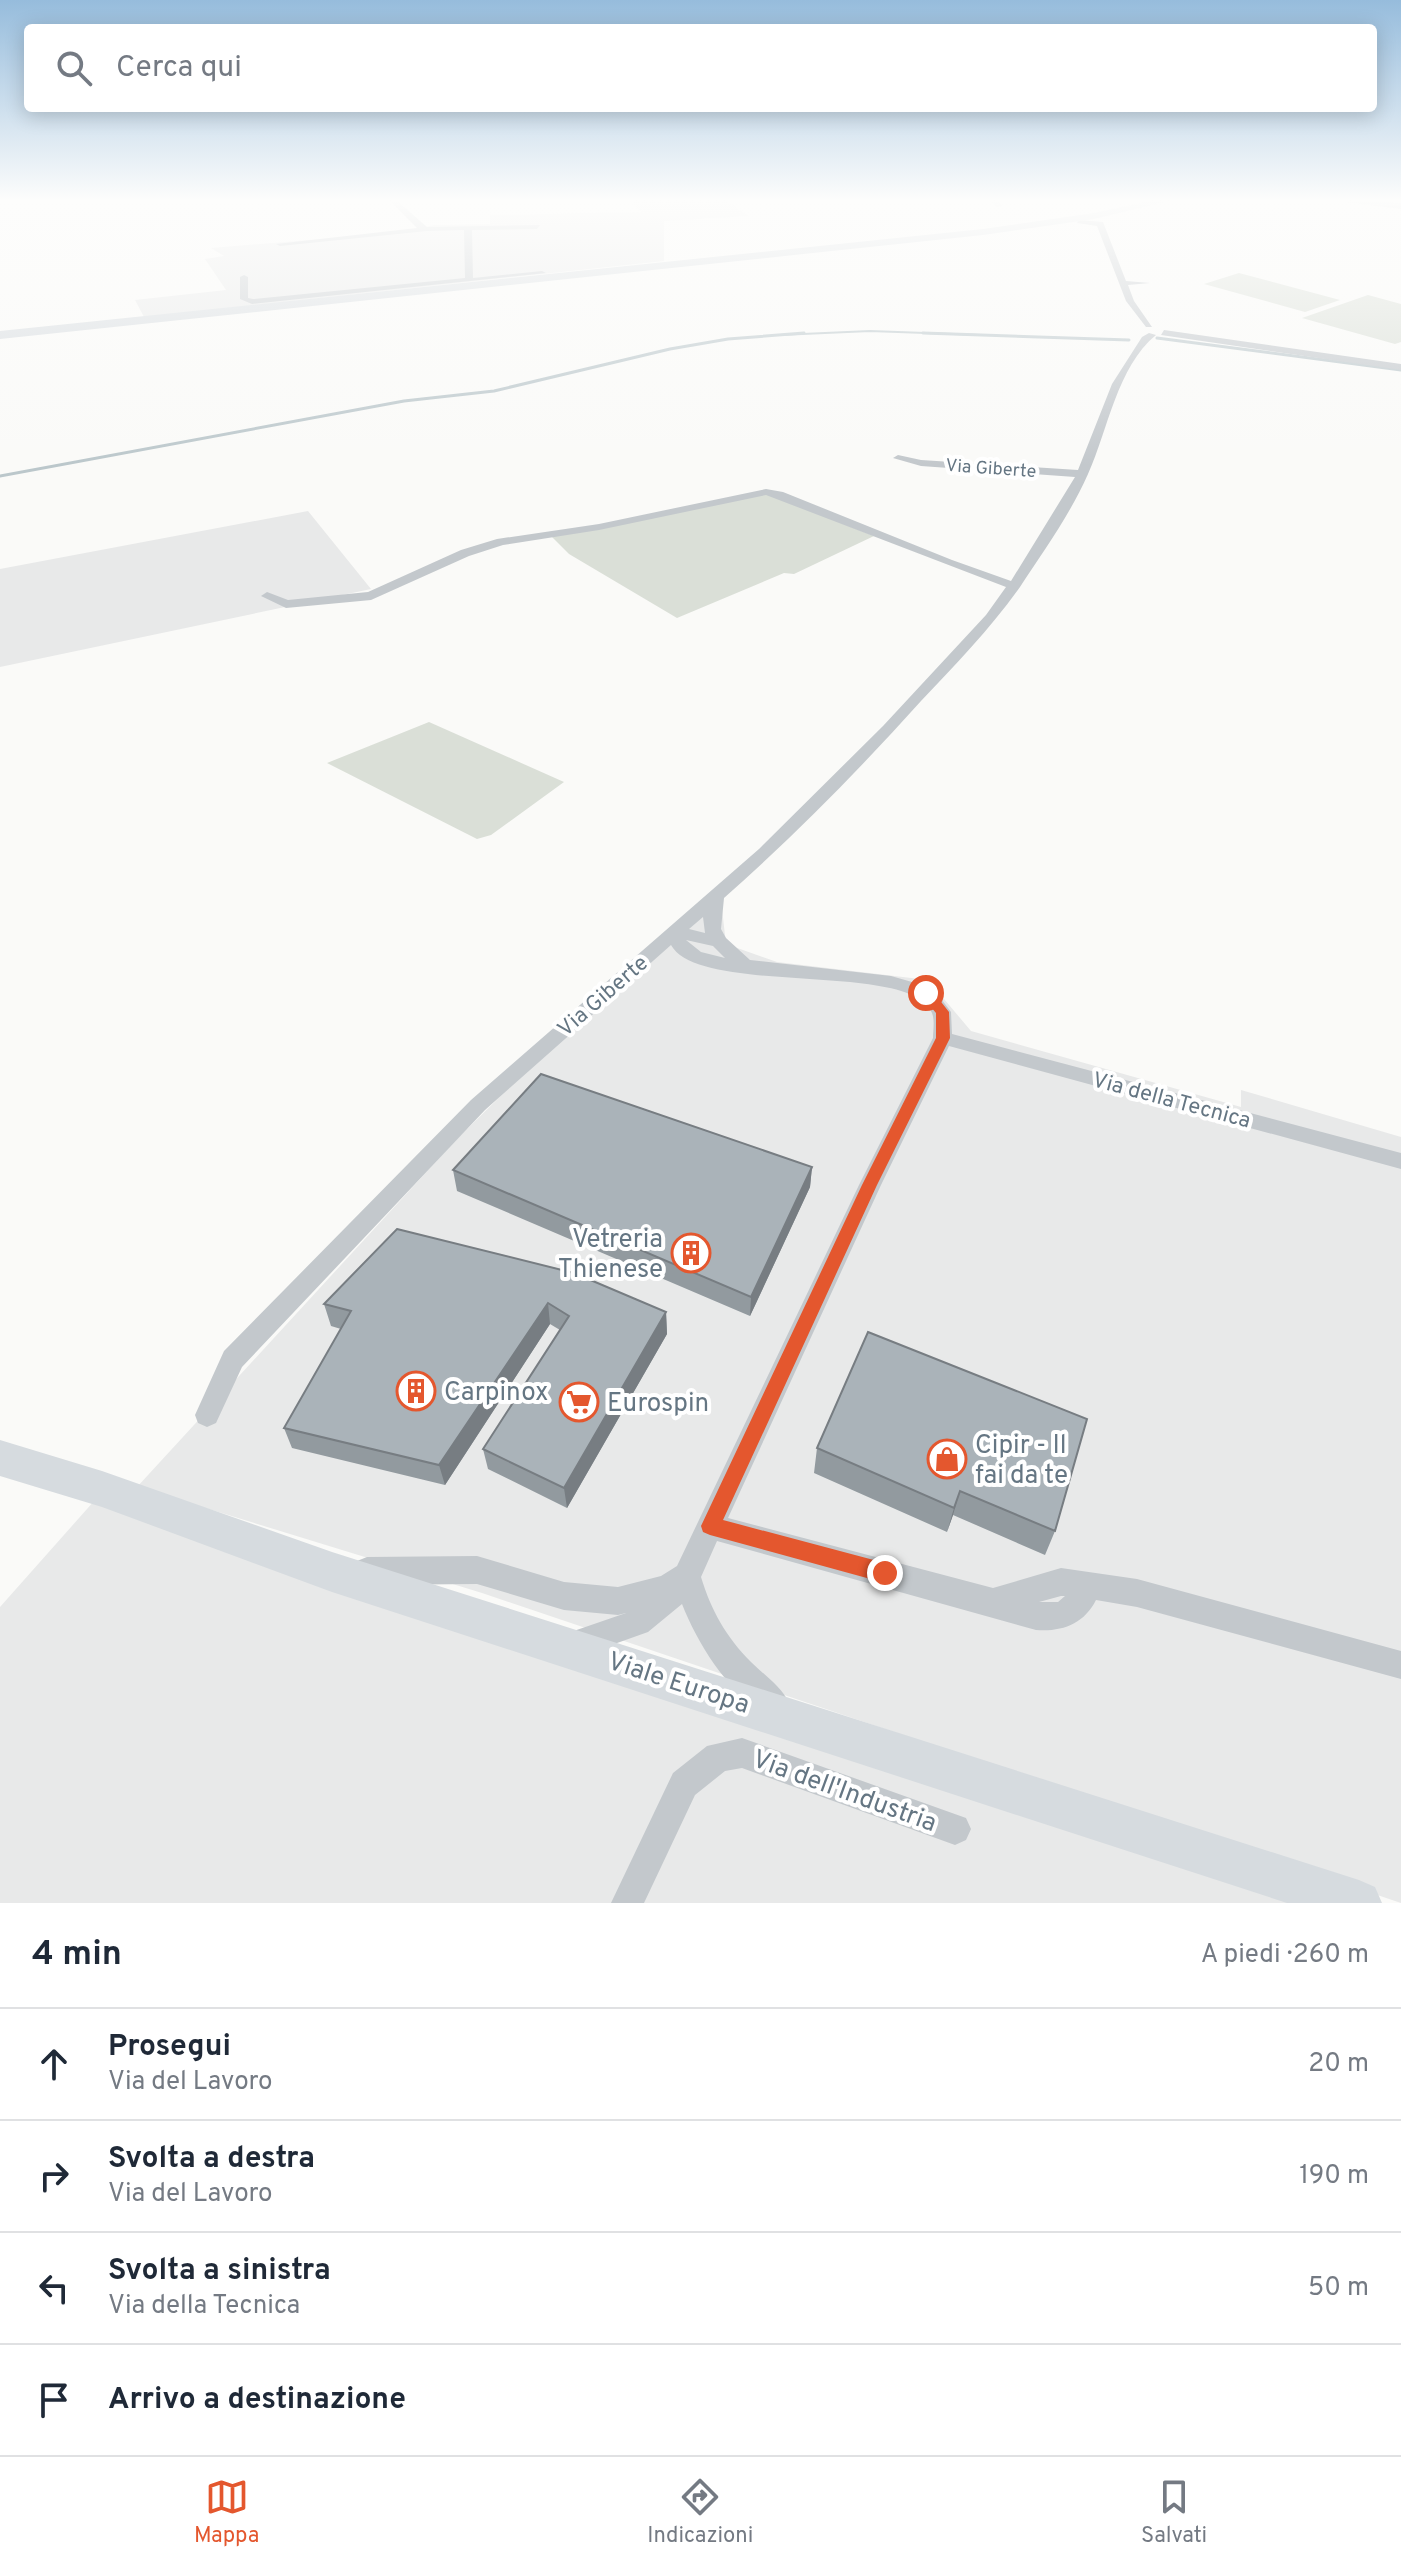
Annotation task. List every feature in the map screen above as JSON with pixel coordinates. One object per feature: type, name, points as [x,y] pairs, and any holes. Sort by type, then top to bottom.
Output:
[{"type":"main road","points":[[0,337],[409,289]]},
{"type":"main road","name":"Viale Europa","points":[[0,1458],[102,1489],[332,1572],[1359,1903]]},
{"type":"street","points":[[244,289],[244,299],[252,302],[399,289]]},
{"type":"street","points":[[1125,289],[1130,301],[1155,331]]},
{"type":"street","points":[[1136,329],[1401,367]]},
{"type":"street","name":"Via Giberte","points":[[207,1415],[233,1359],[478,1105],[673,932],[716,898],[888,729],[991,618],[1083,474],[1117,384],[1145,339],[1155,331]]},
{"type":"street","name":"Via Giberte","points":[[898,458],[921,463],[1083,474]]},
{"type":"street","points":[[267,596],[286,604],[371,596],[465,553],[501,542],[599,527],[766,492],[779,494],[948,563],[1014,586]]},
{"type":"street","points":[[716,898],[709,918],[718,941],[743,964]]},
{"type":"street","points":[[673,932],[718,941]]},
{"type":"street","points":[[673,932],[681,948],[695,957]]},
{"type":"street","points":[[569,1646],[631,1628],[672,1599],[687,1576],[876,1173],[943,1038],[942,1012],[926,993],[891,982],[652,951]]},
{"type":"street","name":"Via della Tecnica","points":[[943,1038],[1401,1161]]},
{"type":"street","points":[[710,1526],[993,1602],[1028,1616],[1070,1614],[1081,1605],[1089,1585],[1137,1593],[1401,1665]]},
{"type":"street","points":[[332,1572],[477,1570],[564,1596],[618,1601],[666,1589],[687,1576]]},
{"type":"street","points":[[687,1576],[697,1611],[708,1634],[746,1679],[792,1718]]},
{"type":"street","name":"Via dell'Industria","points":[[627,1903],[684,1784],[718,1757],[742,1753],[955,1829]]},
{"type":"shaded area","points":[[406,289],[144,317],[135,300],[226,290]]},
{"type":"shaded area","points":[[1221,289],[1298,289],[1340,300],[1305,312]]},
{"type":"shaded area","points":[[1368,295],[1401,304],[1401,342],[1395,344],[1302,318]]},
{"type":"shaded area","points":[[753,493],[770,495],[874,536],[794,574],[784,573],[677,618],[569,554],[551,536]]},
{"type":"shaded area","points":[[308,511],[371,589],[0,667],[0,569]]},
{"type":"shaded area","points":[[429,722],[564,782],[491,835],[477,839],[327,763]]},
{"type":"shaded area","points":[[721,900],[726,944],[777,962],[928,980],[971,1031],[1241,1107],[1241,1090],[1401,1137],[1401,1903],[482,1593],[137,1487],[454,1142],[521,1076]]},
{"type":"shaded area","points":[[95,1500],[1294,1903],[0,1903],[0,1607]]},
{"type":"building","name":"Vetreria Thienese","points":[[541,1074],[812,1167],[751,1297],[453,1170]]},
{"type":"building","points":[[397,1229],[574,1273],[666,1312],[564,1488],[483,1449],[569,1316],[548,1303],[439,1465],[284,1428],[351,1311],[324,1304]]},
{"type":"building","name":"Cipir - Il fai da te","points":[[868,1332],[1087,1419],[1055,1531],[960,1491],[954,1508],[817,1448]]},
{"type":"waterway","points":[[780,335],[870,331],[967,334]]},
{"type":"waterway","points":[[0,476],[404,401],[494,391],[670,349],[728,339],[804,333]]},
{"type":"waterway","points":[[923,333],[967,334]]},
{"type":"waterway","points":[[967,334],[1129,340]]},
{"type":"waterway","points":[[967,334],[981,335]]},
{"type":"waterway","points":[[1157,338],[1401,370]]},
{"type":"place","name":"Vetreria Thienese","points":[[691,1253]]},
{"type":"place","name":"Carpinox","points":[[416,1391]]},
{"type":"place","name":"Eurospin","points":[[579,1402]]},
{"type":"place","name":"Cipir - Il fai da te","points":[[947,1459]]},
{"type":"route","points":[[885,1573],[710,1526],[870,1185],[943,1038],[942,1012],[926,993]]}]
